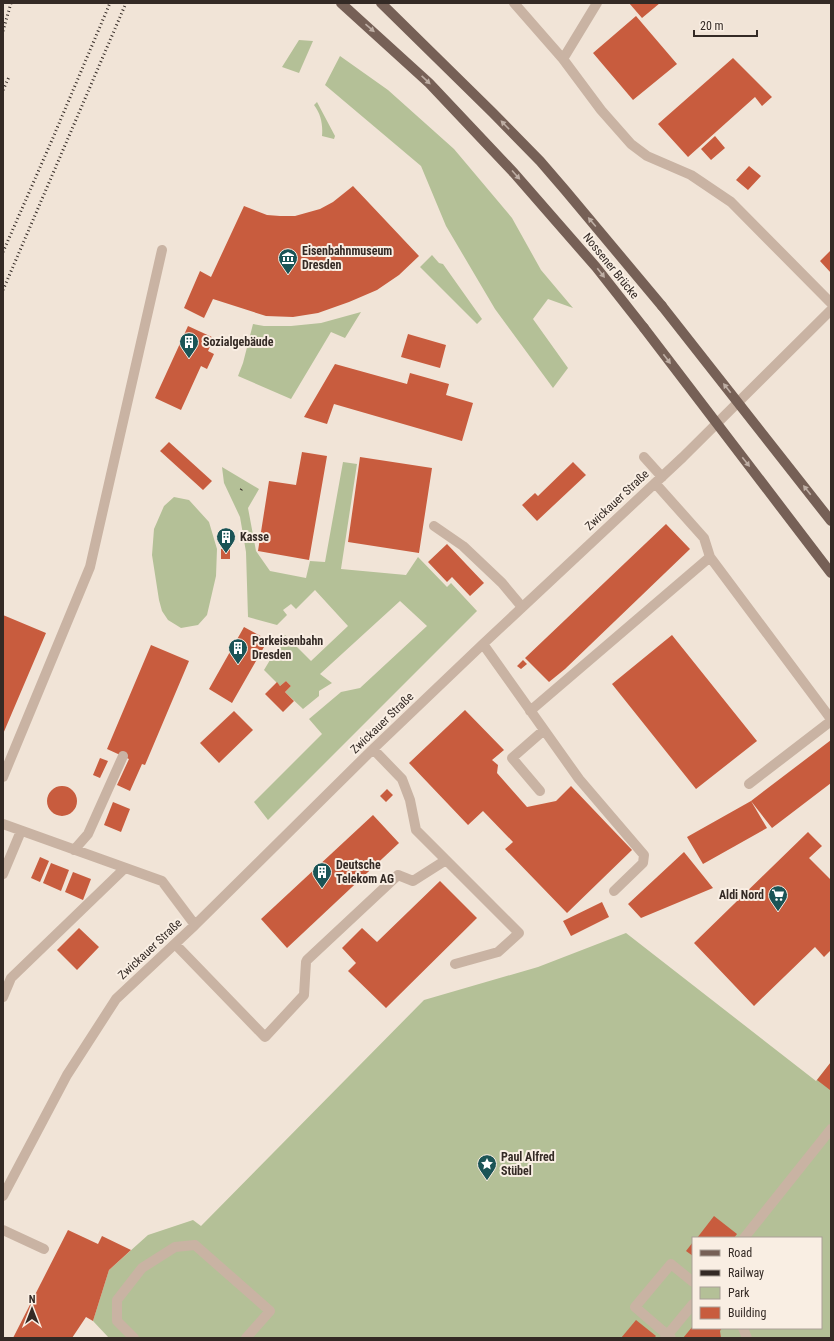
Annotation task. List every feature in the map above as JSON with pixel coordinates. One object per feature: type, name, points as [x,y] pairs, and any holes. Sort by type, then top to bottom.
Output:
[{"type":"main road","name":"Nossener Brücke","points":[[341,3],[429,83],[514,173],[596,267],[831,573]]},
{"type":"main road","name":"Nossener Brücke","points":[[381,3],[540,161],[662,306],[831,521]]},
{"type":"street","points":[[514,3],[563,59],[601,110],[631,144],[647,156],[691,175],[731,202],[831,303]]},
{"type":"street","points":[[563,59],[597,3]]},
{"type":"street","points":[[3,777],[90,567],[162,250]]},
{"type":"street","name":"Zwickauer Straße","points":[[3,1196],[67,1075],[116,999],[195,925],[373,749],[522,607],[659,480],[765,377],[831,310]]},
{"type":"street","points":[[644,457],[659,480],[704,538],[710,557],[831,720],[750,784]]},
{"type":"street","points":[[434,526],[463,546],[502,583],[522,607]]},
{"type":"street","points":[[530,711],[710,557]]},
{"type":"street","points":[[483,644],[579,779],[644,855],[643,863],[614,891]]},
{"type":"street","points":[[540,791],[512,758],[544,730]]},
{"type":"street","points":[[373,749],[402,779],[410,800],[416,830],[519,933],[498,952],[455,964]]},
{"type":"street","points":[[74,850],[88,834],[123,756]]},
{"type":"street","points":[[3,824],[162,881],[195,925]]},
{"type":"street","points":[[3,874],[21,831]]},
{"type":"street","points":[[175,944],[265,1037],[304,995],[306,962],[308,960],[398,875],[413,881],[446,860]]},
{"type":"street","points":[[3,997],[7,976],[125,868]]},
{"type":"street","points":[[745,1237],[831,1129]]},
{"type":"street","points":[[3,1230],[44,1249]]},
{"type":"street","points":[[134,1338],[118,1321],[117,1300],[142,1268],[175,1247],[195,1245],[270,1312],[246,1338]]},
{"type":"street","points":[[692,1281],[671,1264],[635,1307],[668,1337],[692,1305]]},
{"type":"green space","points":[[299,40],[313,41],[299,73],[282,67]]},
{"type":"green space","points":[[340,56],[388,90],[454,149],[512,218],[541,270],[573,308],[548,299],[533,319],[568,368],[553,388],[495,309],[446,226],[421,166],[325,85]]},
{"type":"green space","points":[[317,102],[335,136],[334,139],[322,136],[321,120],[314,105]]},
{"type":"green space","points":[[432,255],[439,263],[443,264],[482,319],[477,324],[420,267]]},
{"type":"green space","points":[[361,312],[345,338],[331,332],[291,399],[238,376],[243,363],[253,324],[264,326],[291,326],[321,323]]},
{"type":"green space","points":[[343,462],[357,464],[341,569],[406,575],[418,557],[447,587],[451,583],[477,611],[268,820],[254,802],[322,734],[309,719],[341,692],[360,688],[427,626],[400,601],[320,674],[332,683],[319,691],[319,696],[303,709],[285,692],[291,686],[286,681],[280,686],[264,670],[285,635],[311,661],[348,626],[315,590],[296,609],[291,604],[283,610],[287,615],[277,625],[248,617],[246,552],[240,517],[224,483],[222,467],[259,489],[248,508],[256,551],[270,571],[306,578],[310,561],[325,562]]},
{"type":"green space","points":[[174,497],[189,500],[209,522],[217,549],[216,576],[207,615],[198,625],[181,628],[168,620],[162,611],[152,555],[154,529],[164,506]]},
{"type":"green space","points":[[626,933],[816,1081],[831,1062],[831,1338],[109,1338],[93,1321],[109,1270],[148,1235],[193,1220],[201,1226],[424,1000],[538,967]]},
{"type":"building","points":[[629,3],[660,3],[642,18]]},
{"type":"building","points":[[636,16],[677,64],[633,100],[593,53]]},
{"type":"building","points":[[733,58],[772,97],[762,106],[755,97],[688,157],[658,124]]},
{"type":"building","points":[[715,136],[725,148],[711,160],[701,149]]},
{"type":"building","points":[[749,166],[761,176],[748,190],[736,180]]},
{"type":"building","points":[[353,186],[419,256],[399,275],[377,290],[349,302],[318,313],[293,317],[266,316],[213,299],[204,318],[184,308],[200,271],[211,277],[244,206],[267,215],[295,216],[320,209],[333,202]]},
{"type":"building","points":[[831,250],[831,273],[820,261]]},
{"type":"building","points":[[188,326],[214,338],[208,351],[214,354],[207,369],[201,366],[181,410],[155,398]]},
{"type":"building","points":[[408,334],[446,345],[440,368],[401,357]]},
{"type":"building","points":[[335,364],[407,384],[410,373],[449,384],[446,395],[473,403],[462,441],[334,404],[327,424],[304,417]]},
{"type":"building","points":[[169,442],[212,481],[203,490],[160,451]]},
{"type":"building","points":[[302,452],[327,456],[309,560],[258,551],[269,481],[296,485]]},
{"type":"building","points":[[360,457],[432,468],[419,553],[348,542]]},
{"type":"building","points":[[573,462],[586,475],[537,521],[522,505],[535,493],[538,496]]},
{"type":"building","points":[[666,524],[690,549],[565,669],[549,682],[525,658]]},
{"type":"building","points":[[447,544],[484,583],[470,596],[452,577],[447,582],[428,562]]},
{"type":"building","name":"Kasse","points":[[230,548],[230,559],[221,559],[221,549]]},
{"type":"building","points":[[3,615],[46,633],[3,734]]},
{"type":"building","name":"Parkeisenbahn Dresden","points":[[244,627],[268,640],[232,703],[209,689]]},
{"type":"building","points":[[672,635],[757,741],[696,789],[612,684]]},
{"type":"building","points":[[151,645],[189,661],[145,765],[142,764],[130,791],[117,785],[129,759],[107,749]]},
{"type":"building","points":[[523,660],[527,664],[521,669],[517,666]]},
{"type":"building","points":[[286,681],[291,686],[285,692],[294,701],[283,712],[265,694],[277,682],[280,686]]},
{"type":"building","points":[[465,710],[504,750],[492,760],[498,765],[497,773],[527,807],[556,801],[571,786],[632,850],[567,913],[505,849],[513,842],[483,811],[468,825],[409,763]]},
{"type":"building","points":[[234,711],[253,730],[219,763],[200,743]]},
{"type":"building","points":[[831,740],[831,783],[772,828],[751,801]]},
{"type":"building","points":[[100,758],[108,761],[100,778],[93,775]]},
{"type":"building","points":[[62,786],[73,790],[77,801],[73,812],[62,816],[51,812],[47,801],[51,790]]},
{"type":"building","points":[[387,789],[393,795],[386,802],[380,796]]},
{"type":"building","points":[[751,801],[767,828],[703,864],[687,837]]},
{"type":"building","points":[[113,802],[130,809],[121,832],[104,825]]},
{"type":"building","name":"Deutsche Telekom AG","points":[[373,815],[399,843],[287,948],[261,919]]},
{"type":"building","name":"Aldi Nord","points":[[808,832],[822,846],[809,858],[831,880],[831,950],[824,957],[815,947],[754,1006],[694,943]]},
{"type":"building","points":[[684,852],[713,888],[641,918],[628,904]]},
{"type":"building","points":[[40,857],[49,861],[40,882],[31,878]]},
{"type":"building","points":[[51,863],[69,870],[61,891],[43,883]]},
{"type":"building","points":[[73,872],[91,879],[83,900],[65,892]]},
{"type":"building","points":[[440,881],[477,918],[386,1008],[348,971],[356,963],[342,948],[362,928],[377,942]]},
{"type":"building","points":[[602,902],[609,917],[571,936],[563,921]]},
{"type":"building","points":[[79,928],[99,947],[77,970],[57,950]]},
{"type":"building","points":[[831,1062],[831,1088],[830,1090],[817,1080]]},
{"type":"building","points":[[714,1216],[737,1234],[735,1237],[698,1237]]},
{"type":"building","points":[[68,1230],[98,1244],[102,1236],[131,1250],[109,1270],[93,1321],[86,1317],[72,1338],[13,1338]]},
{"type":"building","points":[[692,1243],[692,1255],[686,1251]]},
{"type":"building","points":[[636,1320],[656,1336],[654,1338],[621,1338]]},
{"type":"building","points":[[692,1327],[692,1329],[721,1329],[720,1331],[721,1338],[683,1338]]},
{"type":"railway","points":[[3,31],[11,3]]},
{"type":"railway","points":[[3,252],[110,3]]},
{"type":"railway","points":[[3,290],[126,3]]},
{"type":"railway","points":[[3,90],[9,77]]},
{"type":"place","name":"Eisenbahnmuseum Dresden","points":[[288,275]]},
{"type":"place","name":"Sozialgebäude","points":[[189,359]]},
{"type":"place","name":"Kasse","points":[[226,554]]},
{"type":"place","name":"Parkeisenbahn Dresden","points":[[238,665]]},
{"type":"place","name":"Deutsche Telekom AG","points":[[322,889]]},
{"type":"place","name":"Aldi Nord","points":[[778,912]]},
{"type":"place","name":"Paul Alfred Stübel","points":[[487,1181]]}]
